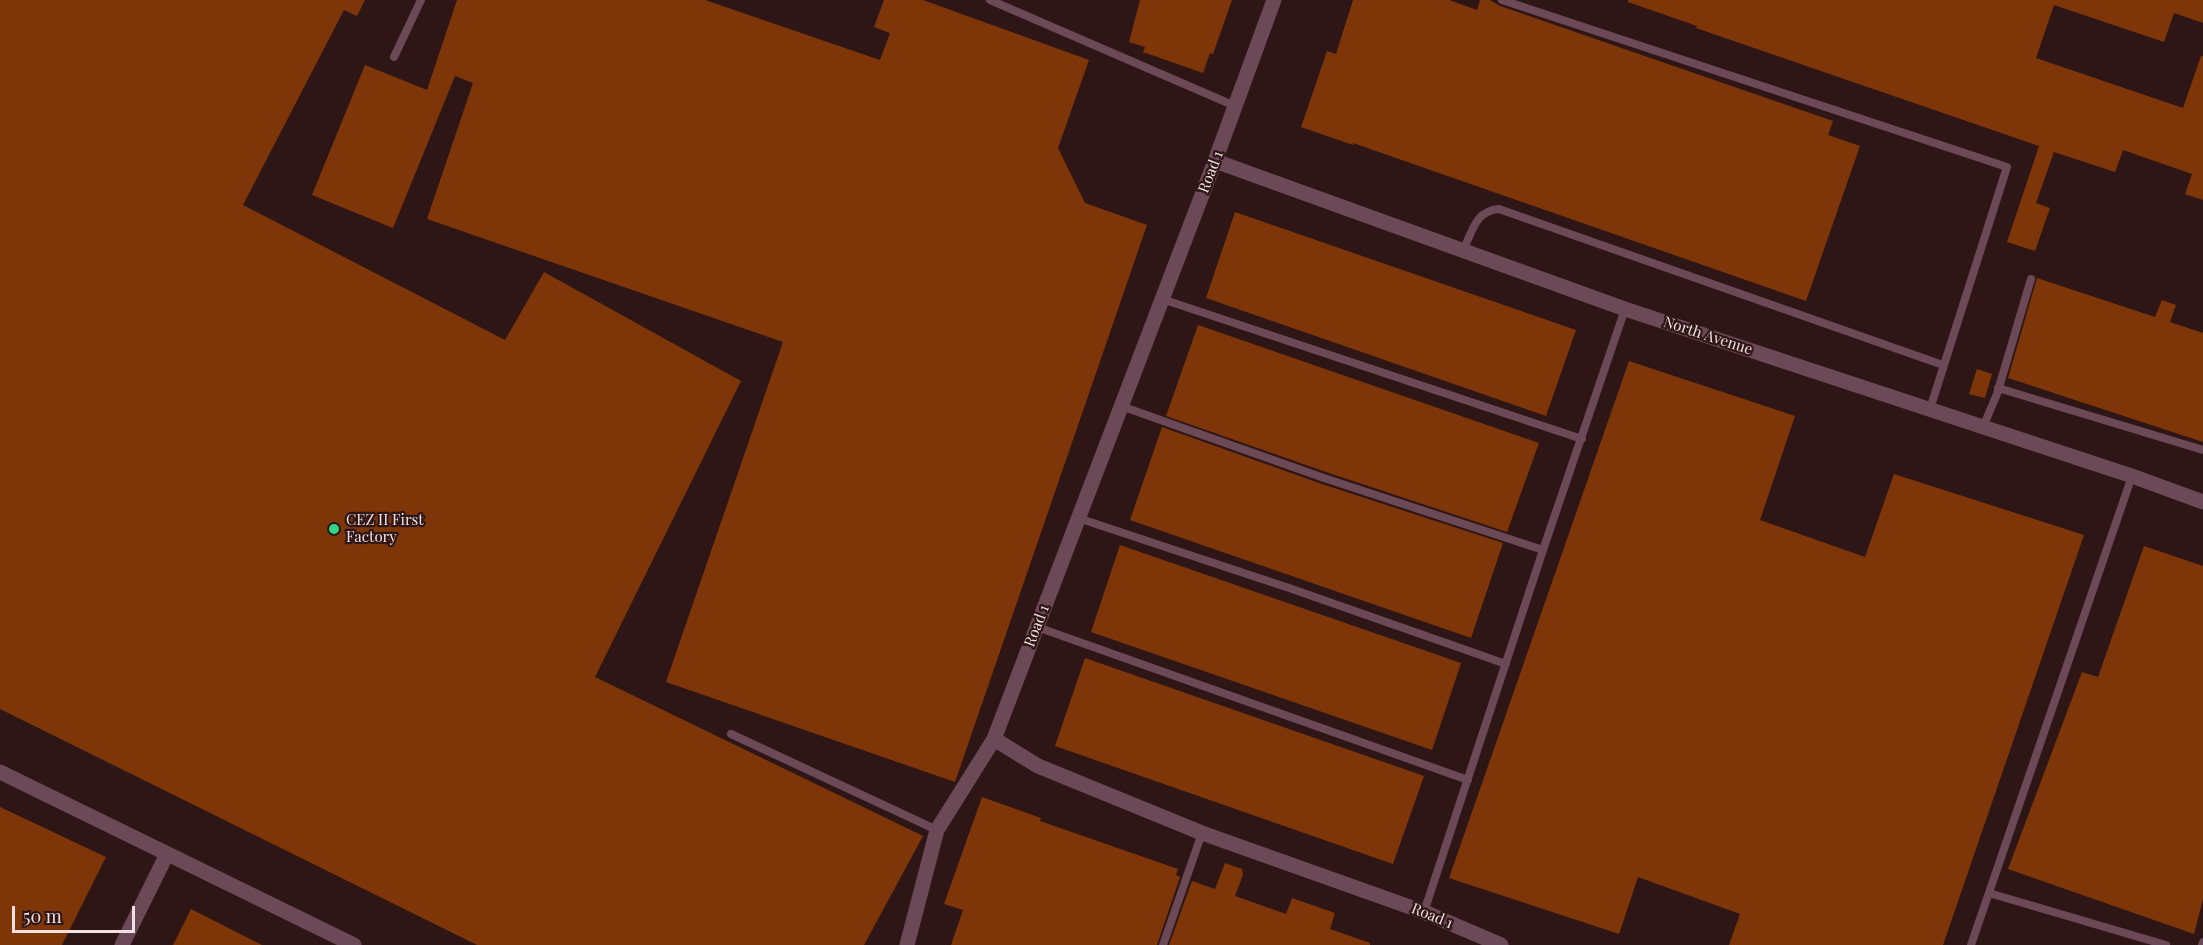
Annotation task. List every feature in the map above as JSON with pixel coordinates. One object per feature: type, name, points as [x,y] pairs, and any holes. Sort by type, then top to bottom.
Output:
[{"type":"street","name":"Road 1","points":[[1274,0],[1215,161],[994,739],[1038,766],[1202,833],[1424,912],[1501,945]]},
{"type":"street","name":"North Avenue","points":[[1215,161],[1625,309],[2132,476],[2203,502]]},
{"type":"street","points":[[907,945],[937,830],[994,739]]},
{"type":"street","points":[[0,772],[354,945]]},
{"type":"street","points":[[122,945],[167,854]]},
{"type":"lane","points":[[394,57],[422,0]]},
{"type":"lane","points":[[990,0],[1235,106]]},
{"type":"lane","points":[[1502,0],[2007,167],[1930,409]]},
{"type":"lane","points":[[1463,250],[1480,215],[1491,209],[1499,209],[1943,365]]},
{"type":"lane","points":[[1983,427],[1998,388],[2031,279]]},
{"type":"lane","points":[[1162,299],[1582,439]]},
{"type":"lane","points":[[1424,912],[1543,549],[1625,309]]},
{"type":"lane","points":[[1998,388],[2203,450]]},
{"type":"lane","points":[[1121,406],[1324,478],[1543,549]]},
{"type":"lane","points":[[1971,945],[2132,476]]},
{"type":"lane","points":[[1078,518],[1292,589],[1506,664]]},
{"type":"lane","points":[[1037,627],[1468,780]]},
{"type":"lane","points":[[731,734],[937,830]]},
{"type":"lane","points":[[1163,945],[1202,833]]},
{"type":"lane","points":[[1989,893],[2166,945]]},
{"type":"building","name":"CEZ II First Factory","points":[[0,0],[365,0],[357,16],[344,10],[243,205],[505,340],[544,272],[741,381],[595,677],[923,836],[864,945],[477,945],[0,709]]},
{"type":"building","points":[[457,0],[705,0],[880,60],[890,33],[874,27],[884,0],[923,0],[1089,60],[1058,148],[1085,203],[1147,225],[955,782],[666,682],[783,342],[427,219],[473,83],[455,76],[393,228],[312,195],[365,65],[427,90]]},
{"type":"building","points":[[1140,0],[1232,0],[1213,54],[1210,53],[1203,73],[1143,52],[1145,47],[1129,42]]},
{"type":"building","points":[[1353,0],[1449,0],[1477,10],[1480,0],[1490,0],[1500,6],[1833,121],[1828,135],[1860,146],[1806,301],[1353,143],[1353,145],[1301,127],[1327,51],[1336,54]]},
{"type":"building","points":[[1628,0],[2203,0],[2203,23],[2174,13],[2164,42],[2054,5],[2036,58],[2183,108],[2201,56],[2203,56],[2203,200],[2185,194],[2192,174],[2123,150],[2115,172],[2054,152],[2036,203],[2050,208],[2035,251],[2007,242],[2039,146],[1696,28],[1697,26],[1628,2]]},
{"type":"building","points":[[1235,212],[1576,330],[1546,416],[1206,298]]},
{"type":"building","points":[[2037,278],[2155,317],[2162,300],[2176,305],[2170,322],[2203,333],[2203,442],[2008,378]]},
{"type":"building","points":[[1198,325],[1539,443],[1507,532],[1166,416]]},
{"type":"building","points":[[1629,361],[1795,416],[1760,520],[1865,557],[1894,474],[2084,535],[1943,945],[1729,945],[1740,914],[1638,877],[1619,934],[1449,878]]},
{"type":"building","points":[[1977,369],[1992,374],[1985,398],[1969,394]]},
{"type":"building","points":[[1162,427],[1322,484],[1503,543],[1471,638],[1130,520]]},
{"type":"building","points":[[1120,545],[1461,663],[1432,750],[1091,632]]},
{"type":"building","points":[[2144,546],[2203,566],[2203,899],[2194,934],[2008,869],[2082,672],[2098,677]]},
{"type":"building","points":[[1085,658],[1424,776],[1393,864],[1055,746]]},
{"type":"building","points":[[982,797],[1041,818],[1040,821],[1178,869],[1176,875],[1180,877],[1157,945],[951,945],[963,910],[944,904]]},
{"type":"building","points":[[0,807],[106,857],[62,945],[0,945]]},
{"type":"building","points":[[1225,863],[1242,869],[1243,875],[1235,896],[1286,914],[1292,898],[1335,913],[1330,929],[1370,943],[1370,945],[1169,945],[1192,881],[1215,889]]},
{"type":"building","points":[[191,909],[262,945],[173,945]]},
{"type":"place","name":"CEZ II First Factory","points":[[334,529]]}]
